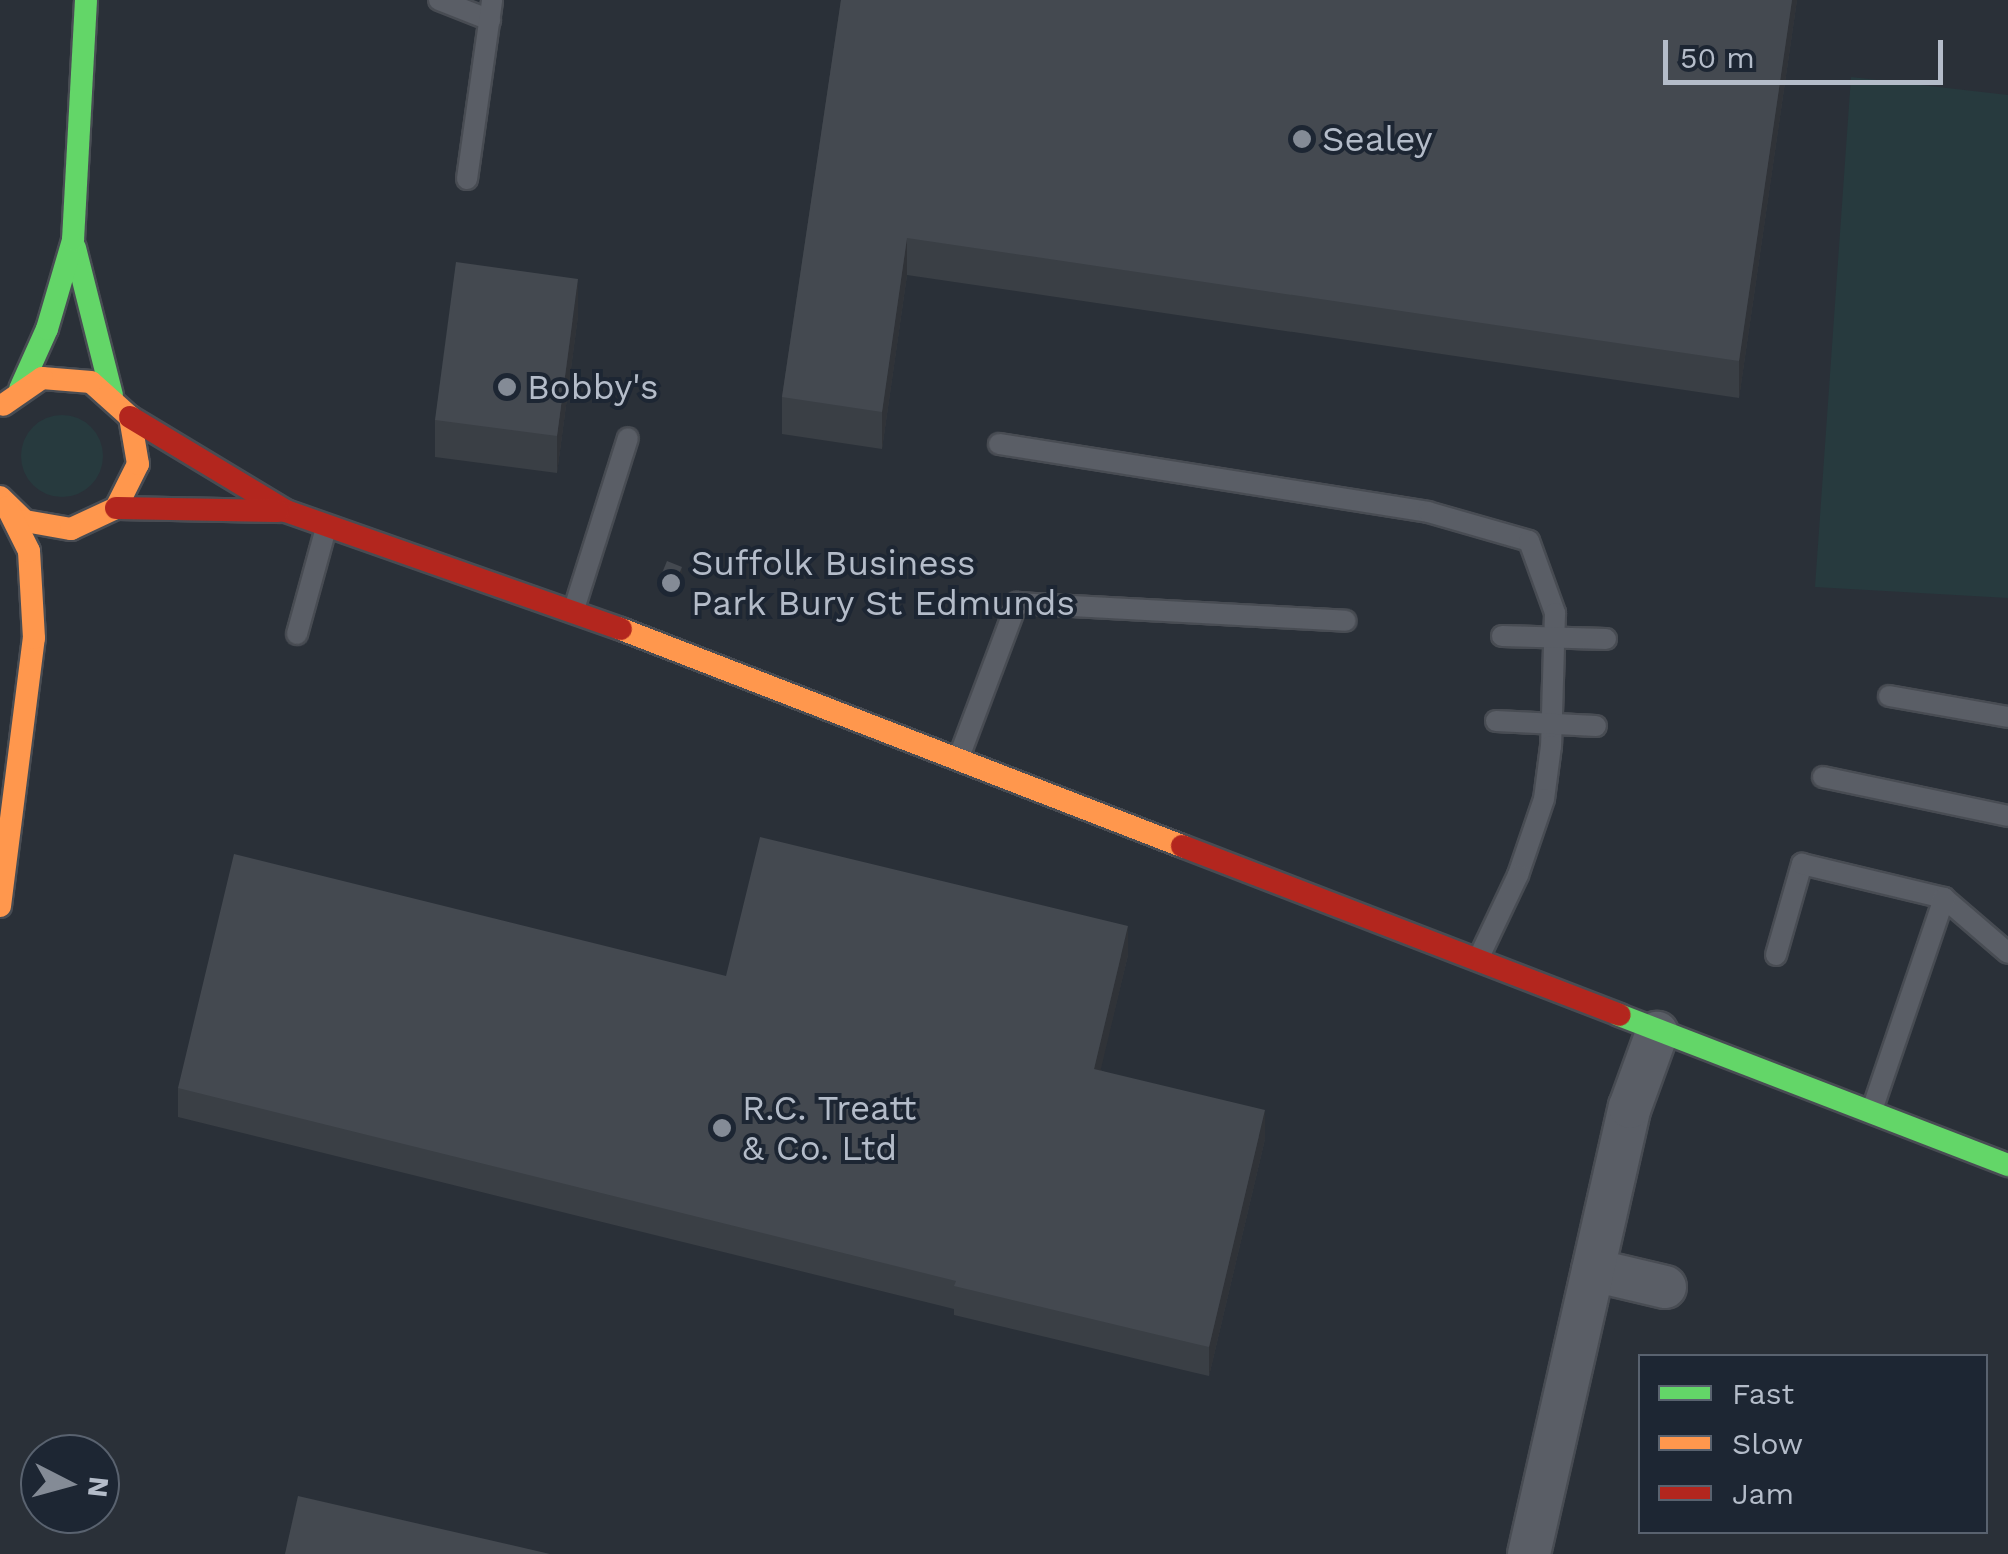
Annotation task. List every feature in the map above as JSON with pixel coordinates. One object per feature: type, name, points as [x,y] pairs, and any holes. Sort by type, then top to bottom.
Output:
[{"type":"street","points":[[6,400],[47,329],[73,240],[86,0]]},
{"type":"street","points":[[73,240],[112,395],[130,416],[286,512],[574,611],[1478,959],[1658,1033],[2008,1165]]},
{"type":"street","points":[[6,400],[67,376],[112,395]]},
{"type":"street","points":[[70,554],[93,523],[116,508],[138,464],[130,416]]},
{"type":"street","points":[[3,502],[48,529],[93,523]]},
{"type":"street","points":[[0,906],[34,638],[29,551],[3,502]]},
{"type":"street","points":[[116,508],[286,512]]},
{"type":"street","points":[[34,638],[55,579]]},
{"type":"street","points":[[1529,1554],[1630,1106],[1658,1033]]},
{"type":"street","points":[[1593,1270],[1665,1287]]},
{"type":"lane","points":[[439,0],[491,10],[467,178]]},
{"type":"lane","points":[[574,611],[628,438]]},
{"type":"lane","points":[[999,444],[1428,512],[1530,540],[1555,612],[1552,723],[1544,800],[1518,875],[1478,959]]},
{"type":"lane","points":[[297,634],[326,526]]},
{"type":"lane","points":[[958,759],[1017,603],[1346,621]]},
{"type":"lane","points":[[1502,636],[1606,639]]},
{"type":"lane","points":[[1889,696],[2008,718]]},
{"type":"lane","points":[[1496,720],[1596,726]]},
{"type":"lane","points":[[1824,777],[2008,816]]},
{"type":"lane","points":[[1776,955],[1802,864],[1944,898],[2005,943]]},
{"type":"lane","points":[[1871,1112],[1944,898]]},
{"type":"green space","points":[[1851,77],[2008,95],[2008,598],[1815,587]]},
{"type":"green space","points":[[54,415],[70,415],[96,433],[103,456],[100,472],[91,485],[70,497],[54,497],[28,479],[21,464],[21,448],[39,422]]},
{"type":"building","name":"Sealey","points":[[841,0],[1792,0],[1739,361],[907,238],[882,412],[782,397]]},
{"type":"building","name":"Bobby's","points":[[456,262],[578,279],[557,436],[435,420]]},
{"type":"building","points":[[667,561],[682,567],[675,584],[660,578]]},
{"type":"building","name":"R.C. Treatt & Co. Ltd","points":[[760,837],[1128,926],[1094,1069],[1265,1110],[1209,1347],[178,1088],[234,854],[726,976]]},
{"type":"building","points":[[298,1496],[550,1554],[285,1554]]},
{"type":"traffic: fast","points":[[20,389],[47,329],[73,240],[86,0]]},
{"type":"traffic: fast","points":[[75,248],[112,395]]},
{"type":"traffic: fast","points":[[1619,1015],[2008,1165]]},
{"type":"traffic: slow","points":[[0,497],[25,521],[71,529],[116,508],[138,464],[130,417],[91,382],[42,378],[3,405]]},
{"type":"traffic: slow","points":[[0,906],[34,638],[29,551],[7,507]]},
{"type":"traffic: slow","points":[[621,629],[1182,846]]},
{"type":"traffic: jam","points":[[130,417],[286,511],[621,629]]},
{"type":"traffic: jam","points":[[116,508],[278,511]]},
{"type":"traffic: jam","points":[[1182,846],[1619,1015]]},
{"type":"place","name":"Sealey","points":[[1302,139]]},
{"type":"place","name":"Bobby's","points":[[507,387]]},
{"type":"place","name":"Suffolk Business Park Bury St Edmunds","points":[[671,583]]},
{"type":"place","name":"R.C. Treatt & Co. Ltd","points":[[722,1128]]}]
